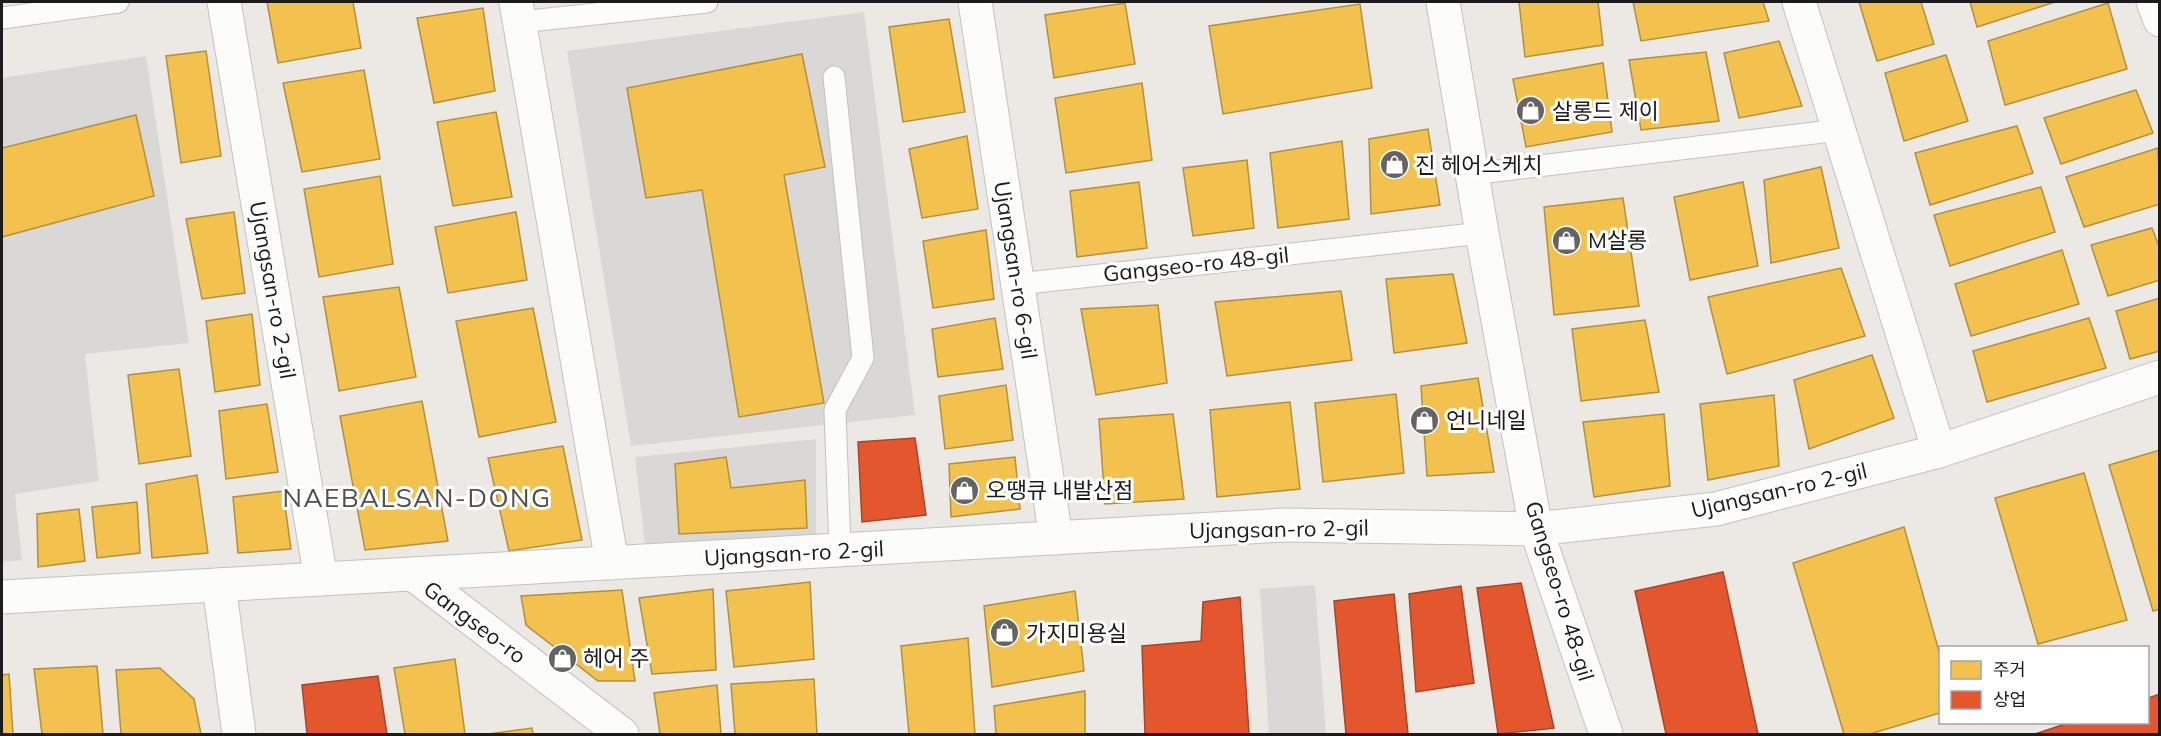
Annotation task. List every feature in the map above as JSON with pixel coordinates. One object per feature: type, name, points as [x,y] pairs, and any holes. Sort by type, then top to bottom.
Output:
[{"type":"street","name":"Ujangsan-ro 2-gil","points":[[224,2],[321,579]]},
{"type":"street","name":"Ujangsan-ro 6-gil","points":[[975,2],[1056,538]]},
{"type":"street","name":"Gangseo-ro 48-gil","points":[[1443,2],[1536,529],[1606,735]]},
{"type":"street","points":[[1798,2],[1939,451]]},
{"type":"street","points":[[2153,2],[2160,20]]},
{"type":"street","points":[[518,12],[612,563]]},
{"type":"street","name":"Ujangsan-ro 2-gil","points":[[2,597],[1284,525],[1536,529],[1716,509],[1939,451],[2160,377]]},
{"type":"street","name":"Gangseo-ro","points":[[413,574],[622,735]]},
{"type":"street","points":[[219,585],[239,735]]},
{"type":"lane","points":[[2,18],[118,2]]},
{"type":"lane","points":[[518,12],[707,2]]},
{"type":"lane","points":[[834,78],[863,358],[835,410],[840,550]]},
{"type":"lane","points":[[1472,174],[1839,130]]},
{"type":"lane","name":"Gangseo-ro 48-gil","points":[[1018,284],[1482,233]]},
{"type":"shaded area","points":[[864,12],[915,415],[631,446],[567,51]]},
{"type":"shaded area","points":[[146,56],[189,343],[85,354],[99,481],[15,494],[22,560],[2,562],[2,78]]},
{"type":"shaded area","points":[[816,439],[816,536],[645,546],[635,457]]},
{"type":"shaded area","points":[[1315,585],[1326,734],[1269,734],[1260,589]]},
{"type":"building: 주거","points":[[267,2],[353,2],[361,48],[278,63]]},
{"type":"building: 주거","points":[[1519,2],[1598,2],[1603,45],[1525,57]]},
{"type":"building: 주거","points":[[1633,2],[1763,2],[1769,21],[1641,41]]},
{"type":"building: 주거","points":[[1859,2],[1921,2],[1934,44],[1877,61]]},
{"type":"building: 주거","points":[[1970,2],[2055,2],[1977,27]]},
{"type":"building: 주거","points":[[1125,3],[1135,64],[1054,78],[1045,15]]},
{"type":"building: 주거","points":[[2108,3],[2127,69],[2005,105],[1988,41]]},
{"type":"building: 주거","points":[[1360,4],[1372,88],[1223,114],[1209,26]]},
{"type":"building: 주거","points":[[483,8],[495,91],[434,103],[417,18]]},
{"type":"building: 주거","points":[[949,19],[965,112],[903,122],[889,27]]},
{"type":"building: 주거","points":[[1779,41],[1802,106],[1739,118],[1724,53]]},
{"type":"building: 주거","points":[[206,51],[221,156],[181,163],[166,56]]},
{"type":"building: 주거","points":[[1706,52],[1719,121],[1641,130],[1629,60]]},
{"type":"building: 주거","points":[[802,54],[825,167],[784,175],[824,403],[739,417],[702,190],[646,198],[627,88]]},
{"type":"building: 주거","points":[[1946,55],[1968,121],[1904,141],[1885,73]]},
{"type":"building: 주거","points":[[1603,63],[1612,132],[1526,147],[1513,79]]},
{"type":"building: 주거","points":[[364,70],[380,159],[302,172],[283,83]]},
{"type":"building: 주거","points":[[1142,83],[1152,160],[1066,173],[1055,98]]},
{"type":"building: 주거","points":[[2136,90],[2153,133],[2061,164],[2044,118]]},
{"type":"building: 주거","points":[[496,112],[512,197],[453,206],[437,122]]},
{"type":"building: 주거","points":[[136,115],[154,196],[2,237],[2,148]]},
{"type":"building: 주거","points":[[2017,126],[2033,173],[1930,205],[1915,153]]},
{"type":"building: 주거","points":[[1428,129],[1440,205],[1371,214],[1369,139]]},
{"type":"building: 주거","points":[[967,136],[978,209],[922,218],[909,149]]},
{"type":"building: 주거","points":[[1342,141],[1349,219],[1278,228],[1270,153]]},
{"type":"building: 주거","points":[[2158,148],[2160,204],[2084,227],[2066,177]]},
{"type":"building: 주거","points":[[1247,160],[1254,228],[1193,236],[1183,168]]},
{"type":"building: 주거","points":[[1821,167],[1839,248],[1771,263],[1764,180]]},
{"type":"building: 주거","points":[[380,176],[393,264],[319,277],[304,189]]},
{"type":"building: 주거","points":[[1139,182],[1147,248],[1077,257],[1070,191]]},
{"type":"building: 주거","points":[[1743,182],[1758,266],[1690,280],[1674,197]]},
{"type":"building: 주거","points":[[2041,187],[2055,232],[1950,266],[1934,215]]},
{"type":"building: 주거","points":[[1623,198],[1639,306],[1554,315],[1544,207]]},
{"type":"building: 주거","points":[[234,212],[245,293],[202,299],[186,219]]},
{"type":"building: 주거","points":[[516,212],[527,280],[448,293],[435,227]]},
{"type":"building: 주거","points":[[2152,228],[2160,249],[2160,280],[2108,296],[2091,245]]},
{"type":"building: 주거","points":[[986,230],[994,299],[933,308],[923,241]]},
{"type":"building: 주거","points":[[2062,250],[2079,304],[1971,336],[1955,284]]},
{"type":"building: 주거","points":[[1841,268],[1865,336],[1727,374],[1708,297]]},
{"type":"building: 주거","points":[[1453,274],[1467,343],[1394,353],[1386,279]]},
{"type":"building: 주거","points":[[399,287],[416,377],[339,391],[323,297]]},
{"type":"building: 주거","points":[[1341,291],[1352,360],[1227,376],[1215,302]]},
{"type":"building: 주거","points":[[2160,298],[2160,351],[2130,359],[2116,311]]},
{"type":"building: 주거","points":[[1158,305],[1167,383],[1096,395],[1081,309]]},
{"type":"building: 주거","points":[[533,308],[556,422],[479,437],[456,321]]},
{"type":"building: 주거","points":[[252,314],[260,385],[215,392],[206,321]]},
{"type":"building: 주거","points":[[995,318],[1003,369],[938,377],[932,329]]},
{"type":"building: 주거","points":[[2089,318],[2106,368],[1987,402],[1973,351]]},
{"type":"building: 주거","points":[[1645,320],[1659,392],[1581,401],[1572,329]]},
{"type":"building: 주거","points":[[1872,355],[1894,418],[1809,449],[1794,380]]},
{"type":"building: 주거","points":[[179,369],[191,456],[139,464],[128,375]]},
{"type":"building: 주거","points":[[1478,378],[1494,472],[1427,476],[1421,386]]},
{"type":"building: 주거","points":[[1006,385],[1013,440],[945,449],[939,396]]},
{"type":"building: 주거","points":[[1396,394],[1404,473],[1323,482],[1315,403]]},
{"type":"building: 주거","points":[[1774,395],[1779,466],[1708,480],[1700,404]]},
{"type":"building: 주거","points":[[422,401],[448,541],[365,550],[340,416]]},
{"type":"building: 주거","points":[[1290,402],[1300,489],[1217,497],[1210,410]]},
{"type":"building: 주거","points":[[267,404],[278,472],[226,479],[219,411]]},
{"type":"building: 주거","points":[[1173,414],[1184,499],[1105,504],[1099,419]]},
{"type":"building: 주거","points":[[1664,414],[1670,486],[1594,497],[1583,422]]},
{"type":"building: 주거","points":[[563,446],[582,540],[509,551],[488,458]]},
{"type":"building: 주거","points":[[2160,450],[2160,609],[2153,611],[2109,465]]},
{"type":"building: 주거","points":[[726,457],[731,488],[805,480],[807,528],[679,534],[675,464]]},
{"type":"building: 주거","points":[[1015,457],[1020,509],[951,517],[949,464]]},
{"type":"building: 주거","points":[[2084,473],[2127,620],[2038,644],[1995,498]]},
{"type":"building: 주거","points":[[197,475],[208,553],[152,558],[146,484]]},
{"type":"building: 주거","points":[[283,491],[291,549],[238,553],[233,497]]},
{"type":"building: 주거","points":[[137,502],[140,553],[97,558],[92,507]]},
{"type":"building: 주거","points":[[79,509],[85,561],[38,567],[37,514]]},
{"type":"building: 주거","points":[[1904,527],[1939,651],[1939,713],[1870,734],[1844,734],[1793,563]]},
{"type":"building: 주거","points":[[810,582],[814,659],[734,667],[726,591]]},
{"type":"building: 주거","points":[[713,589],[716,670],[652,674],[639,598]]},
{"type":"building: 주거","points":[[622,590],[635,681],[598,681],[526,625],[521,596]]},
{"type":"building: 주거","points":[[1075,591],[1084,671],[992,687],[984,606]]},
{"type":"building: 주거","points":[[968,638],[975,734],[909,734],[901,646]]},
{"type":"building: 주거","points":[[455,659],[465,734],[405,734],[394,668]]},
{"type":"building: 주거","points":[[97,666],[103,734],[42,734],[34,669]]},
{"type":"building: 주거","points":[[160,668],[194,699],[201,734],[121,734],[116,670]]},
{"type":"building: 주거","points":[[9,674],[13,734],[2,734],[2,675]]},
{"type":"building: 주거","points":[[814,679],[817,734],[735,734],[731,684]]},
{"type":"building: 주거","points":[[717,685],[721,734],[660,734],[654,693]]},
{"type":"building: 주거","points":[[1085,691],[1085,734],[996,734],[994,706]]},
{"type":"building: 주거","points":[[532,728],[533,734],[488,734]]},
{"type":"building: 상업","points":[[915,438],[926,515],[862,522],[858,442]]},
{"type":"building: 상업","points":[[1723,572],[1758,734],[1666,734],[1635,591]]},
{"type":"building: 상업","points":[[1521,583],[1554,728],[1498,734],[1477,588]]},
{"type":"building: 상업","points":[[1461,586],[1474,683],[1416,692],[1409,594]]},
{"type":"building: 상업","points":[[1394,594],[1408,734],[1346,734],[1334,601]]},
{"type":"building: 상업","points":[[1240,597],[1249,734],[1145,734],[1142,646],[1201,641],[1203,602]]},
{"type":"building: 상업","points":[[378,676],[387,734],[307,734],[302,685]]},
{"type":"building: 상업","points":[[2160,694],[2160,734],[2035,734],[2065,724],[2149,724],[2149,698]]},
{"type":"place","name":"살롱드 제이","points":[[1531,111]]},
{"type":"place","name":"진 헤어스케치","points":[[1394,165]]},
{"type":"place","name":"M살롱","points":[[1567,240]]},
{"type":"place","name":"언니네일","points":[[1425,420]]},
{"type":"place","name":"오땡큐 내발산점","points":[[965,490]]},
{"type":"place","name":"가지미용실","points":[[1005,633]]},
{"type":"place","name":"헤어 주","points":[[562,658]]},
{"type":"district","name":"NAEBALSAN-DONG","points":[[417,498]]}]
